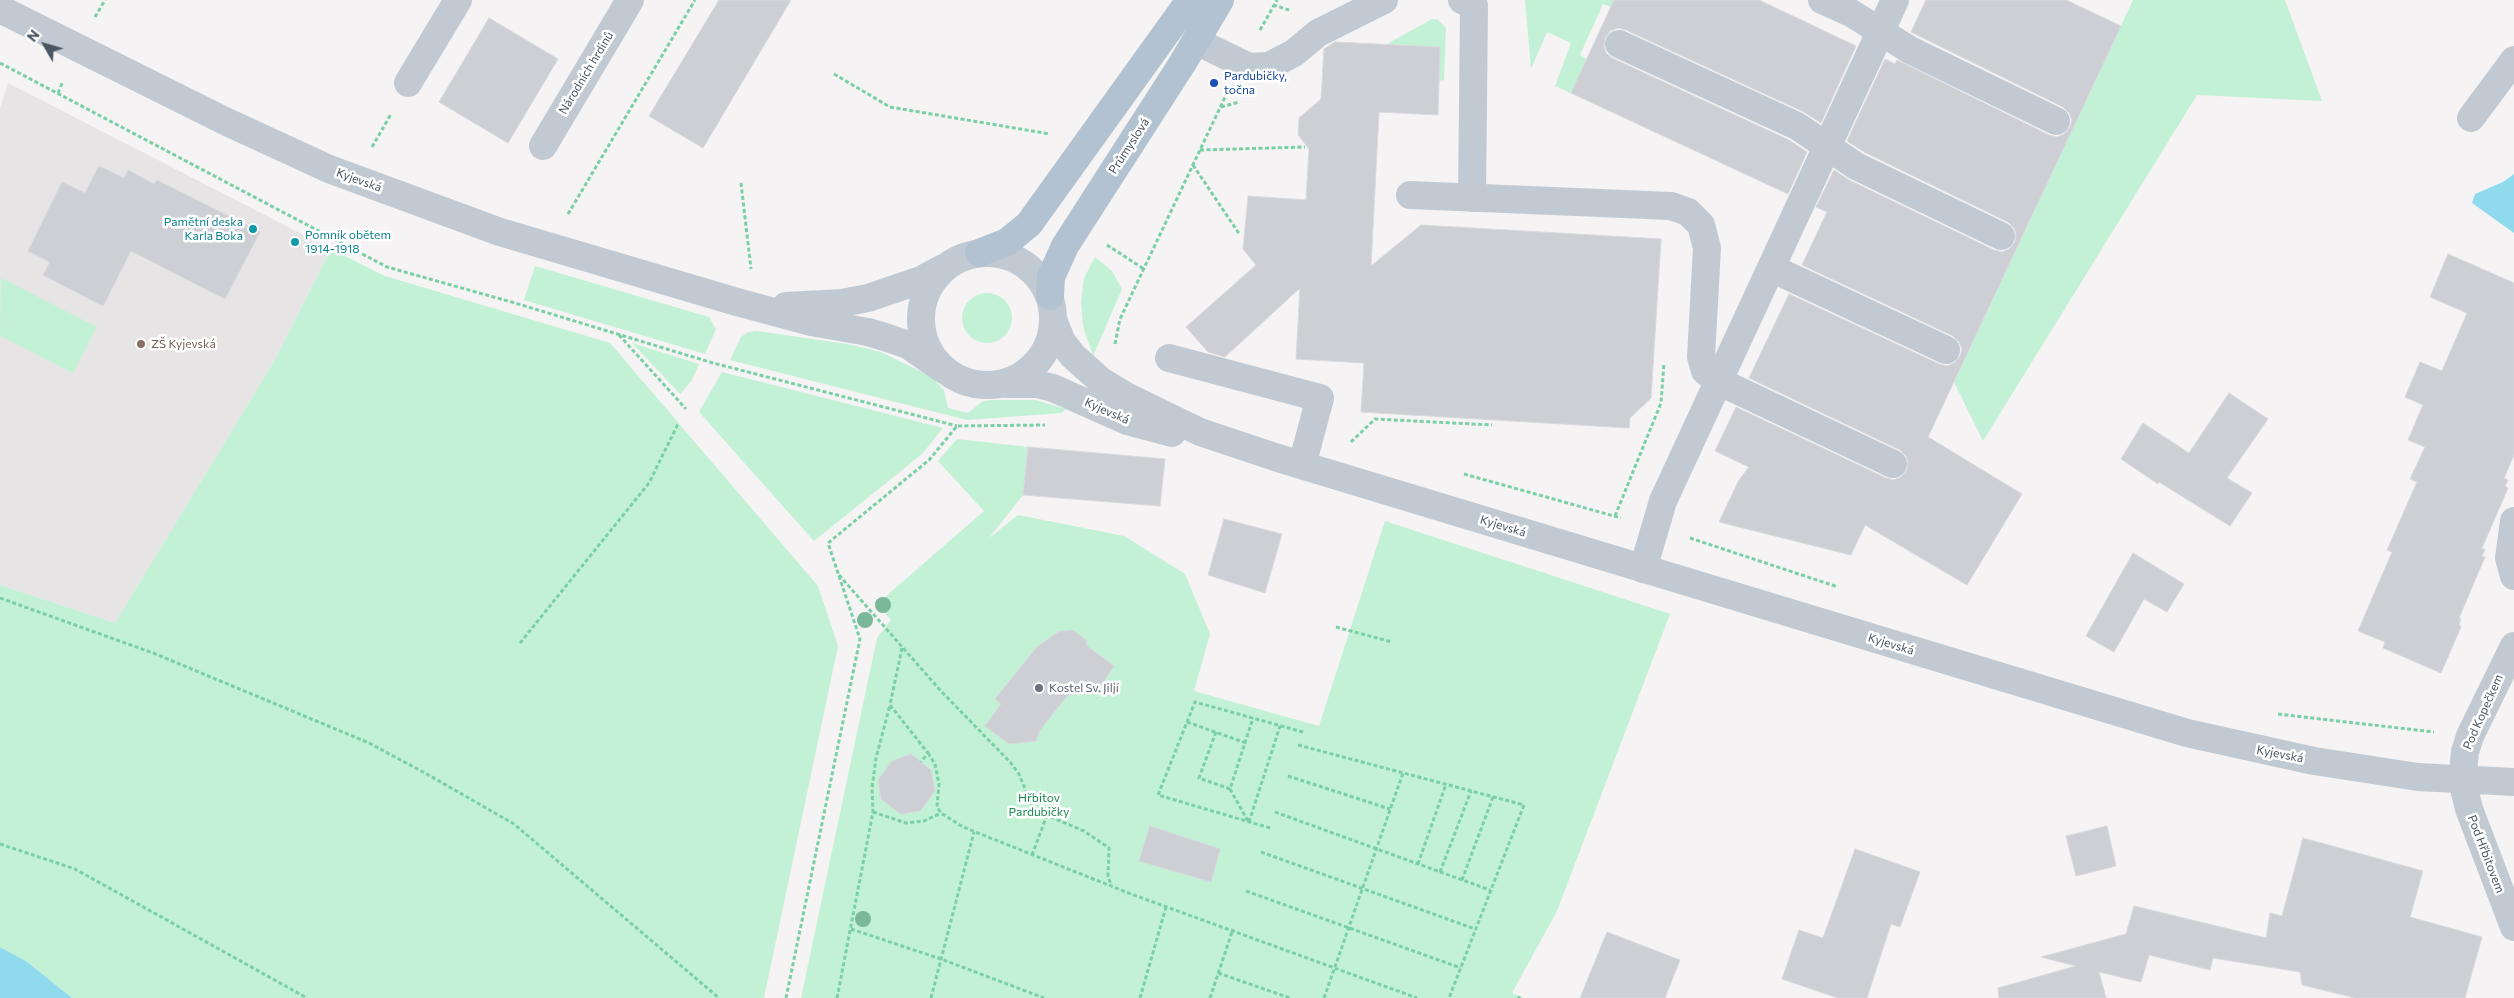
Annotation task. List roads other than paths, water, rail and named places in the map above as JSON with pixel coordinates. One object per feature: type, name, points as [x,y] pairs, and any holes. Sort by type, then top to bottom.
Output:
[{"type":"main road","points":[[979,253],[1008,242],[1029,224],[1190,0]]},
{"type":"main road","name":"Průmyslová","points":[[1052,309],[1051,276],[1065,246],[1196,41],[1220,0]]},
{"type":"street","points":[[408,83],[458,0]]},
{"type":"street","name":"Národních hrdinů","points":[[542,146],[630,0]]},
{"type":"street","points":[[1196,41],[1249,67],[1269,66],[1294,52],[1318,33],[1384,0]]},
{"type":"street","points":[[1462,0],[1474,6],[1472,198]]},
{"type":"street","points":[[1822,0],[1850,13],[1910,50],[2056,121]]},
{"type":"street","points":[[1643,569],[1663,501],[1895,0]]},
{"type":"street","name":"Kyjevská","points":[[0,9],[227,122],[329,169],[500,232],[737,302],[811,322],[868,332],[888,338],[908,346],[944,370]]},
{"type":"street","points":[[1619,44],[1796,126],[1856,166],[2001,236]]},
{"type":"street","points":[[2471,118],[2514,60]]},
{"type":"street","points":[[1410,195],[1671,206],[1696,218],[1704,233],[1707,248],[1701,358],[1705,371],[1718,381],[1893,464]]},
{"type":"street","points":[[979,253],[1005,255],[1017,259],[1037,274],[1052,309],[1047,348],[1031,370],[1008,382],[994,385],[973,384],[944,370],[935,360],[923,337],[921,310],[930,285],[948,265],[958,259],[979,253]]},
{"type":"street","name":"Kyjevská","points":[[737,302],[781,306],[842,303],[890,291],[920,280],[948,265]]},
{"type":"street","points":[[1770,268],[1946,350]]},
{"type":"street","name":"Kyjevská","points":[[1052,309],[1062,342],[1073,356],[1101,381],[1126,396],[1200,432],[1290,462],[2216,740],[2314,761],[2418,777],[2514,782]]},
{"type":"street","points":[[1169,358],[1320,398],[1311,430],[1290,462]]},
{"type":"street","name":"Kyjevská","points":[[994,385],[1038,384],[1073,395],[1127,420],[1150,428],[1290,462]]},
{"type":"street","points":[[2514,521],[2509,558],[2514,576]]},
{"type":"street","name":"Pod Kopečkem","points":[[2462,780],[2465,752],[2470,736],[2514,646]]},
{"type":"street","name":"Pod Hřbitovem","points":[[2462,780],[2469,809],[2514,927]]},
{"type":"water","points":[[2514,174],[2514,233],[2472,203],[2475,194],[2503,182]]},
{"type":"water","points":[[0,947],[26,961],[72,998],[0,998]]},
{"type":"place","name":"Pardubičky, točna","points":[[1214,83]]},
{"type":"place","name":"Pamětní deska Karla Boka","points":[[253,229]]},
{"type":"place","name":"Pomník obětem 1914-1918","points":[[295,242]]},
{"type":"place","name":"ZŠ Kyjevská","points":[[141,344]]},
{"type":"place","name":"Kostel Sv. Jiljí","points":[[1039,688]]},
{"type":"park label","name":"Hřbitov Pardubičky","points":[[1039,805]]}]
